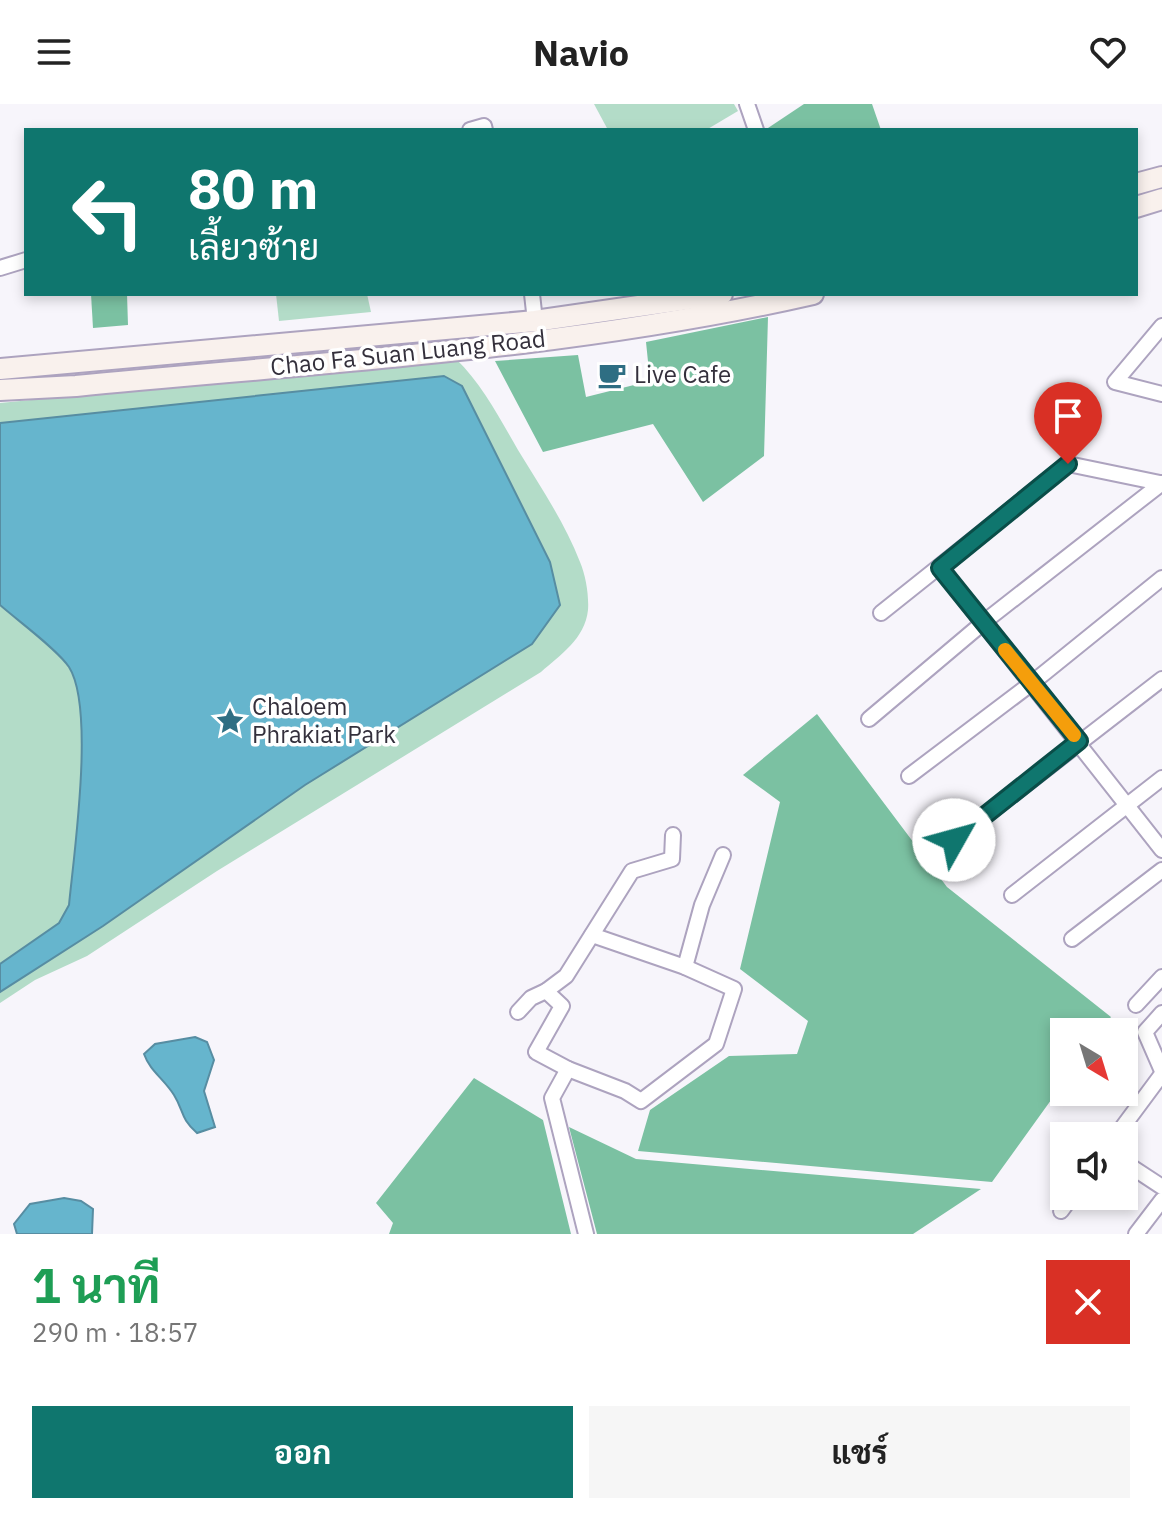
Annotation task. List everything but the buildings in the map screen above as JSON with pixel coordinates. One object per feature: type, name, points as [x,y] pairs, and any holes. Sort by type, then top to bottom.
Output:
[{"type":"main road","points":[[1138,183],[1162,177]]},
{"type":"main road","points":[[1138,206],[1162,199]]},
{"type":"main road","name":"Chao Fa Suan Luang Road","points":[[0,369],[535,321],[708,296]]},
{"type":"main road","name":"Chao Fa Suan Luang Road","points":[[0,390],[76,386],[540,340],[738,311],[804,296]]},
{"type":"main road","points":[[76,362],[76,386]]},
{"type":"street","points":[[747,104],[755,128]]},
{"type":"street","points":[[0,268],[24,261]]},
{"type":"street","points":[[532,296],[535,321]]},
{"type":"street","points":[[1162,326],[1115,382],[1162,394]]},
{"type":"street","points":[[881,613],[1068,464],[1161,483]]},
{"type":"street","points":[[869,719],[984,622],[1161,483]]},
{"type":"street","points":[[940,568],[1162,850]]},
{"type":"street","points":[[909,776],[1032,683],[1162,578]]},
{"type":"street","points":[[954,840],[1162,679]]},
{"type":"street","points":[[1012,895],[1162,778]]},
{"type":"street","points":[[518,1012],[531,998],[566,976],[632,871],[672,859],[673,835]]},
{"type":"street","points":[[685,967],[702,905],[723,855]]},
{"type":"street","points":[[1072,939],[1162,870]]},
{"type":"street","points":[[546,991],[562,1006],[536,1052],[641,1101],[716,1044],[734,989],[685,967],[592,935]]},
{"type":"street","points":[[1136,1005],[1162,977]]},
{"type":"street","points":[[1126,1122],[1162,1073],[1145,1032],[1162,1013]]},
{"type":"street","points":[[568,1069],[552,1098],[586,1234]]},
{"type":"street","points":[[1138,1171],[1162,1187]]},
{"type":"street","points":[[1136,1234],[1162,1200]]},
{"type":"green space","points":[[594,104],[734,104],[738,111],[709,128],[607,128]]},
{"type":"green space","points":[[804,104],[872,104],[880,128],[768,128]]},
{"type":"green space","points":[[91,296],[127,296],[128,325],[93,328]]},
{"type":"green space","points":[[276,296],[367,296],[371,312],[279,321]]},
{"type":"green space","points":[[768,317],[764,456],[703,502],[653,424],[543,452],[495,361],[578,355],[586,397],[650,381],[646,342]]},
{"type":"green space","name":"Chaloem Phrakiat Park","points":[[456,359],[490,402],[574,547],[584,573],[588,599],[586,620],[577,638],[541,672],[217,871],[87,956],[35,980],[0,1003],[0,403]]},
{"type":"green space","points":[[817,714],[947,887],[1111,1017],[1050,1018],[1050,1101],[992,1182],[638,1151],[650,1110],[729,1056],[797,1054],[808,1021],[740,969],[780,802],[743,775]]},
{"type":"green space","points":[[474,1078],[543,1120],[571,1234],[389,1234],[393,1223],[376,1203]]},
{"type":"green space","points":[[569,1127],[636,1159],[981,1189],[913,1234],[597,1234]]},
{"type":"water","name":"Chaloem Phrakiat Park","points":[[444,376],[462,386],[550,562],[560,605],[532,644],[305,785],[103,926],[0,992],[0,964],[59,923],[69,905],[82,747],[77,687],[69,667],[47,644],[0,605],[0,423]]},
{"type":"water","points":[[195,1037],[207,1042],[214,1060],[204,1091],[215,1127],[197,1133],[144,1054],[155,1044]]},
{"type":"water","points":[[64,1198],[81,1201],[93,1209],[92,1234],[17,1234],[14,1224],[30,1204]]},
{"type":"slow traffic","points":[[1005,650],[1074,735]]},
{"type":"place","name":"Live Cafe","points":[[612,375]]},
{"type":"place","name":"Chaloem Phrakiat Park","points":[[230,721]]},
{"type":"route","points":[[954,840],[1079,741],[940,568],[1068,464]]}]
